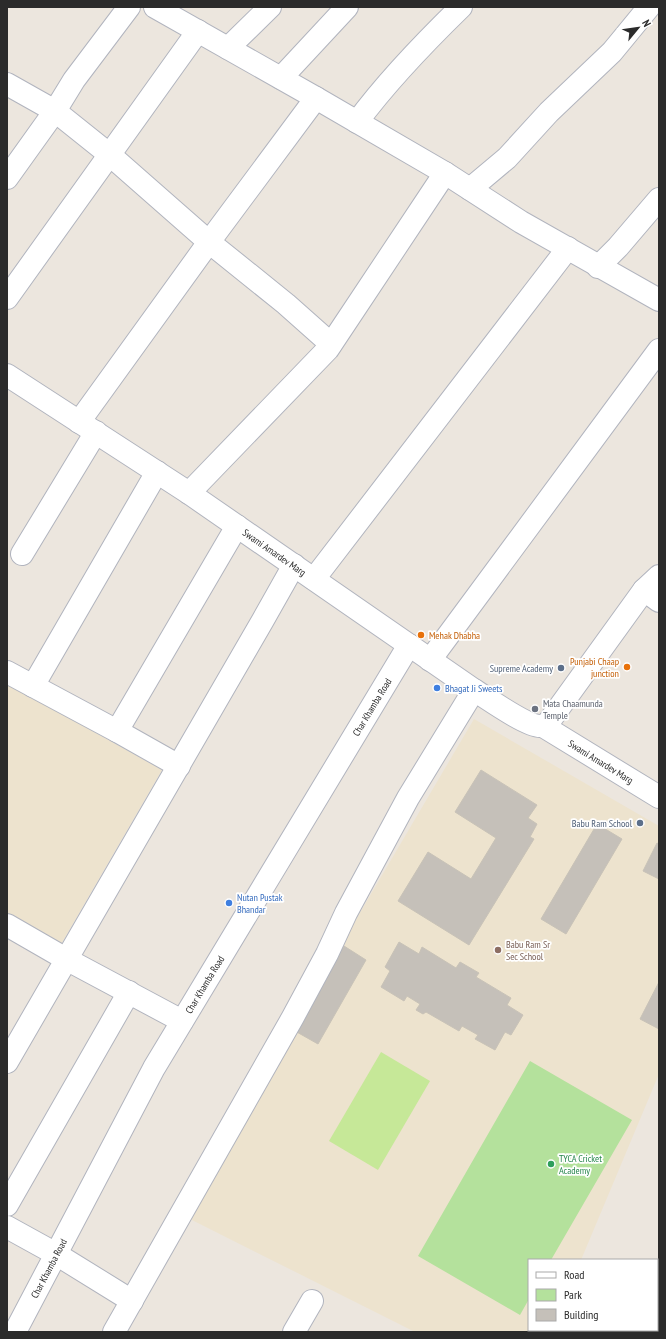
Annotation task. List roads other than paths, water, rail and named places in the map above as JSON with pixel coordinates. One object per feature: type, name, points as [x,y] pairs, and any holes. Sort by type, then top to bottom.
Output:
[{"type":"street","points":[[7,178],[55,111],[74,80],[129,7]]},
{"type":"street","points":[[155,7],[445,173],[521,222],[659,299]]},
{"type":"street","points":[[228,48],[270,7]]},
{"type":"street","points":[[281,78],[348,7]]},
{"type":"street","points":[[357,122],[374,99],[461,7]]},
{"type":"street","points":[[470,189],[507,158],[548,112],[612,52],[649,7]]},
{"type":"street","points":[[7,298],[198,31]]},
{"type":"street","points":[[7,84],[55,111],[110,155],[209,242],[286,304],[331,344]]},
{"type":"street","points":[[22,554],[88,427],[209,242],[316,98]]},
{"type":"street","points":[[190,493],[328,350],[445,173]]},
{"type":"street","points":[[598,266],[618,247],[659,199]]},
{"type":"street","points":[[314,579],[568,248]]},
{"type":"street","points":[[430,660],[659,350]]},
{"type":"street","name":"Swami Amardev Marg","points":[[7,375],[190,493],[474,690],[513,715],[533,725],[546,724],[659,797]]},
{"type":"street","points":[[33,686],[157,472]]},
{"type":"street","points":[[116,731],[237,526]]},
{"type":"street","points":[[7,1062],[294,565]]},
{"type":"street","points":[[546,724],[654,589]]},
{"type":"street","name":"Char Khamba Road","points":[[15,1332],[154,1068],[410,645]]},
{"type":"street","points":[[7,672],[179,766]]},
{"type":"street","points":[[114,1332],[293,1017],[327,954],[346,913],[408,798],[474,690]]},
{"type":"street","points":[[7,925],[66,959],[182,1021]]},
{"type":"street","points":[[7,1205],[129,992]]},
{"type":"street","points":[[7,1226],[56,1254],[132,1301]]},
{"type":"street","points":[[294,1332],[312,1301]]},
{"type":"place","name":"Mehak Dhabha","points":[[421,635]]},
{"type":"place","name":"Punjabi Chaap junction","points":[[627,667]]},
{"type":"place","name":"Supreme Academy","points":[[561,668]]},
{"type":"place","name":"Bhagat Ji Sweets","points":[[437,688]]},
{"type":"place","name":"Mata Chaamunda Temple","points":[[535,709]]},
{"type":"place","name":"Babu Ram School","points":[[640,823]]},
{"type":"place","name":"Nutan Pustak Bhandar","points":[[229,903]]},
{"type":"place","name":"Babu Ram Sr Sec School","points":[[498,950]]},
{"type":"place","name":"TYCA Cricket Academy","points":[[551,1164]]}]
